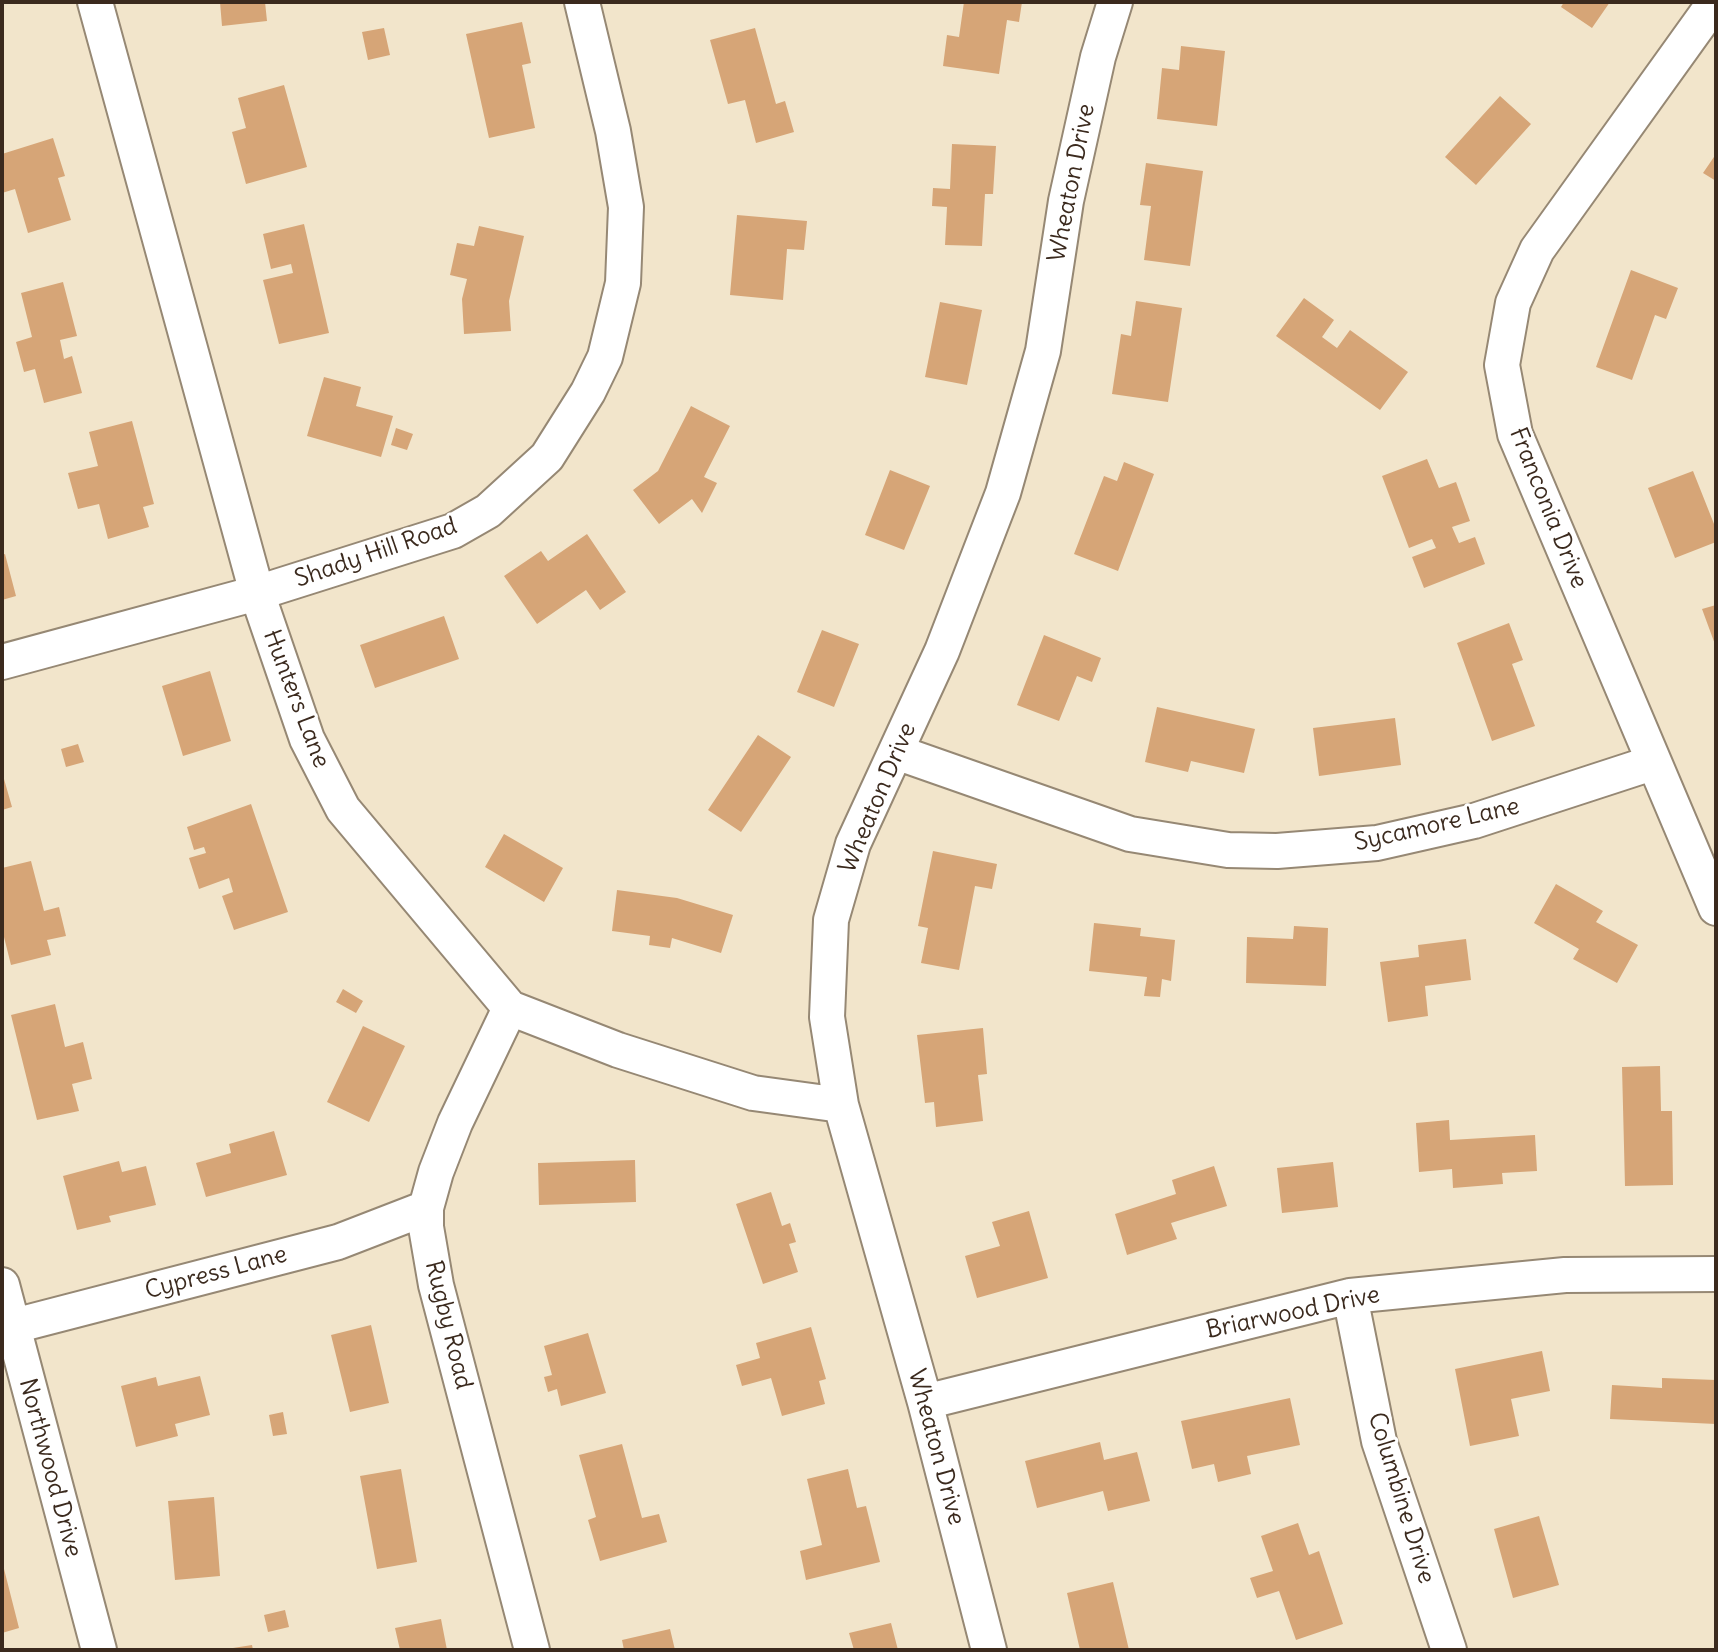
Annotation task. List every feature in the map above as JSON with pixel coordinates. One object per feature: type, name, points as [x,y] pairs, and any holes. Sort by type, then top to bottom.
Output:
[{"type":"street","name":"Hunters Lane","points":[[95,2],[257,593],[307,739],[343,809],[510,1008],[618,1050],[753,1093],[841,1105]]},
{"type":"street","name":"Shady Hill Road","points":[[2,662],[257,593],[453,531],[488,511],[547,457],[588,392],[616,321],[623,283],[626,207],[613,131],[582,2]]},
{"type":"street","name":"Wheaton Drive","points":[[989,1650],[925,1402],[841,1105],[827,1017],[831,920],[853,844],[942,651],[1003,493],[1043,351],[1066,201],[1098,57],[1115,2]]},
{"type":"street","name":"Franconia Drive","points":[[1715,2],[1537,250],[1513,303],[1502,365],[1515,434],[1716,908]]},
{"type":"street","name":"Sycamore Lane","points":[[896,752],[1130,834],[1215,849],[1277,851],[1377,843],[1474,821],[1652,763]]},
{"type":"street","name":"Rugby Road","points":[[510,1008],[455,1123],[426,1208],[426,1227],[436,1285],[532,1650]]},
{"type":"street","name":"Cypress Lane","points":[[7,1328],[338,1242],[426,1208]]},
{"type":"street","name":"Briarwood Drive","points":[[925,1402],[1350,1296],[1565,1275],[1716,1274]]},
{"type":"street","name":"Northwood Drive","points":[[2,1285],[7,1328],[99,1650]]},
{"type":"street","name":"Columbine Drive","points":[[1350,1296],[1379,1441],[1449,1650]]},
{"type":"building","points":[[220,2],[265,2],[267,21],[222,26]]},
{"type":"building","points":[[964,2],[1022,2],[1019,22],[1007,20],[999,74],[943,66],[947,35],[959,37]]},
{"type":"building","points":[[1564,2],[1610,2],[1592,28],[1561,7]]},
{"type":"building","points":[[522,22],[531,63],[522,65],[535,128],[489,138],[466,34]]},
{"type":"building","points":[[384,28],[390,55],[368,60],[362,32]]},
{"type":"building","points":[[755,28],[776,104],[785,101],[794,132],[756,143],[745,100],[728,104],[710,40]]},
{"type":"building","points":[[1181,46],[1225,51],[1217,126],[1157,119],[1162,68],[1179,70]]},
{"type":"building","points":[[284,85],[307,167],[246,184],[232,132],[246,128],[238,98]]},
{"type":"building","points":[[1500,96],[1531,124],[1476,185],[1445,157]]},
{"type":"building","points":[[53,138],[65,176],[58,178],[71,220],[28,233],[15,189],[2,193],[2,154]]},
{"type":"building","points":[[952,144],[996,146],[993,194],[985,194],[982,246],[945,245],[947,207],[932,206],[933,188],[950,189]]},
{"type":"building","points":[[1716,154],[1716,181],[1703,173]]},
{"type":"building","points":[[1146,163],[1203,171],[1190,266],[1144,260],[1151,206],[1140,205]]},
{"type":"building","points":[[737,215],[807,221],[804,250],[787,249],[783,300],[730,295]]},
{"type":"building","points":[[304,224],[329,333],[279,344],[263,280],[293,273],[291,264],[271,269],[263,234]]},
{"type":"building","points":[[479,226],[524,236],[509,301],[511,331],[464,334],[462,299],[467,279],[450,275],[457,243],[474,246]]},
{"type":"building","points":[[1631,270],[1678,288],[1666,319],[1655,315],[1632,380],[1596,367]]},
{"type":"building","points":[[63,282],[77,336],[60,340],[64,359],[72,356],[82,393],[44,403],[35,369],[24,372],[16,342],[32,337],[21,293]]},
{"type":"building","points":[[1304,298],[1334,320],[1322,337],[1337,348],[1350,330],[1408,372],[1380,410],[1276,336]]},
{"type":"building","points":[[1136,301],[1182,308],[1168,402],[1112,394],[1121,334],[1131,336]]},
{"type":"building","points":[[940,302],[982,310],[967,385],[925,377]]},
{"type":"building","points":[[324,377],[361,387],[356,406],[393,416],[381,457],[307,436]]},
{"type":"building","points":[[691,406],[730,426],[704,477],[717,483],[702,513],[692,499],[659,524],[633,490],[658,471]]},
{"type":"building","points":[[132,421],[154,504],[143,507],[149,527],[108,539],[99,504],[78,509],[68,473],[98,466],[89,432]]},
{"type":"building","points":[[396,428],[413,434],[407,450],[391,445]]},
{"type":"building","points":[[1427,459],[1439,488],[1456,482],[1470,521],[1452,527],[1459,543],[1475,537],[1485,564],[1424,588],[1412,557],[1436,548],[1432,539],[1409,548],[1382,476]]},
{"type":"building","points":[[1124,462],[1154,474],[1118,571],[1074,554],[1104,476],[1117,481]]},
{"type":"building","points":[[890,470],[930,486],[904,550],[865,535]]},
{"type":"building","points":[[1693,471],[1716,529],[1716,542],[1675,558],[1648,488]]},
{"type":"building","points":[[587,534],[626,592],[600,610],[586,590],[537,624],[504,576],[541,551],[548,561]]},
{"type":"building","points":[[5,554],[16,596],[2,600],[2,555]]},
{"type":"building","points":[[1716,605],[1716,647],[1702,609]]},
{"type":"building","points":[[444,616],[459,659],[375,688],[360,645]]},
{"type":"building","points":[[1509,623],[1523,660],[1512,664],[1535,726],[1492,741],[1457,643]]},
{"type":"building","points":[[822,630],[859,644],[834,707],[797,692]]},
{"type":"building","points":[[1044,635],[1101,658],[1092,682],[1077,676],[1059,721],[1017,705]]},
{"type":"building","points":[[210,671],[231,741],[183,756],[162,686]]},
{"type":"building","points":[[1157,707],[1255,729],[1244,773],[1191,761],[1188,772],[1145,762]]},
{"type":"building","points":[[1395,718],[1401,765],[1319,776],[1313,728]]},
{"type":"building","points":[[758,735],[791,757],[741,832],[708,810]]},
{"type":"building","points":[[78,744],[84,762],[66,767],[61,749]]},
{"type":"building","points":[[2,772],[12,807],[2,810]]},
{"type":"building","points":[[251,804],[288,912],[234,930],[222,896],[233,892],[229,878],[199,889],[189,858],[206,853],[204,847],[194,850],[187,827]]},
{"type":"building","points":[[504,834],[563,868],[544,902],[485,867]]},
{"type":"building","points":[[933,851],[997,864],[992,889],[975,886],[959,970],[921,963],[928,928],[918,926]]},
{"type":"building","points":[[31,861],[44,911],[59,907],[66,936],[47,940],[51,955],[11,965],[2,929],[2,868]]},
{"type":"building","points":[[1556,884],[1603,911],[1596,922],[1638,945],[1617,983],[1573,959],[1579,949],[1534,923]]},
{"type":"building","points":[[617,890],[677,898],[733,915],[721,953],[672,938],[670,948],[649,945],[650,936],[612,931]]},
{"type":"building","points":[[1094,923],[1141,928],[1140,936],[1175,940],[1171,981],[1162,979],[1160,997],[1144,996],[1147,977],[1089,971]]},
{"type":"building","points":[[1294,926],[1328,928],[1326,986],[1246,983],[1247,937],[1293,939]]},
{"type":"building","points":[[1466,939],[1471,980],[1425,986],[1428,1016],[1388,1022],[1380,962],[1419,957],[1418,945]]},
{"type":"building","points":[[343,989],[363,1001],[356,1013],[336,1002]]},
{"type":"building","points":[[55,1004],[65,1047],[83,1042],[92,1079],[72,1084],[79,1111],[37,1120],[11,1015]]},
{"type":"building","points":[[363,1026],[405,1046],[369,1122],[327,1102]]},
{"type":"building","points":[[983,1028],[987,1074],[978,1075],[983,1121],[936,1127],[934,1102],[925,1103],[917,1035]]},
{"type":"building","points":[[1660,1066],[1661,1111],[1672,1111],[1673,1185],[1625,1186],[1622,1067]]},
{"type":"building","points":[[1449,1120],[1450,1140],[1535,1135],[1537,1171],[1502,1173],[1503,1184],[1453,1188],[1452,1169],[1419,1172],[1416,1123]]},
{"type":"building","points":[[274,1131],[287,1175],[206,1197],[196,1163],[231,1153],[229,1144]]},
{"type":"building","points":[[635,1160],[636,1202],[539,1205],[538,1163]]},
{"type":"building","points":[[119,1161],[122,1172],[146,1166],[156,1205],[109,1216],[111,1222],[77,1230],[63,1176]]},
{"type":"building","points":[[1333,1162],[1338,1207],[1282,1213],[1277,1168]]},
{"type":"building","points":[[1214,1166],[1227,1206],[1171,1223],[1177,1239],[1127,1255],[1115,1214],[1176,1194],[1172,1180]]},
{"type":"building","points":[[771,1192],[782,1226],[790,1223],[796,1242],[789,1244],[798,1272],[763,1284],[736,1204]]},
{"type":"building","points":[[1029,1211],[1048,1278],[977,1298],[965,1256],[1000,1246],[992,1222]]},
{"type":"building","points":[[371,1325],[389,1403],[350,1412],[331,1335]]},
{"type":"building","points":[[811,1327],[826,1379],[819,1381],[825,1404],[782,1416],[771,1378],[742,1386],[736,1365],[760,1358],[756,1343]]},
{"type":"building","points":[[588,1333],[606,1393],[561,1406],[557,1389],[548,1392],[544,1377],[552,1375],[544,1346]]},
{"type":"building","points":[[1542,1351],[1550,1391],[1511,1399],[1519,1436],[1470,1446],[1455,1369]]},
{"type":"building","points":[[200,1376],[210,1415],[175,1424],[178,1436],[136,1447],[121,1386],[156,1377],[158,1386]]},
{"type":"building","points":[[1662,1378],[1716,1380],[1716,1424],[1610,1419],[1612,1385],[1662,1388]]},
{"type":"building","points":[[1290,1398],[1300,1445],[1247,1456],[1251,1474],[1218,1482],[1214,1464],[1192,1469],[1181,1421]]},
{"type":"building","points":[[283,1412],[287,1434],[273,1436],[269,1415]]},
{"type":"building","points":[[1100,1442],[1104,1460],[1137,1452],[1150,1501],[1108,1511],[1103,1491],[1037,1508],[1025,1461]]},
{"type":"building","points":[[622,1444],[642,1518],[659,1514],[667,1542],[600,1561],[588,1520],[596,1517],[579,1455]]},
{"type":"building","points":[[401,1469],[417,1562],[377,1569],[360,1476]]},
{"type":"building","points":[[848,1469],[857,1508],[866,1506],[880,1562],[806,1580],[800,1551],[822,1545],[807,1479]]},
{"type":"building","points":[[214,1497],[220,1576],[175,1580],[168,1501]]},
{"type":"building","points":[[1539,1516],[1559,1585],[1513,1598],[1494,1529]]},
{"type":"building","points":[[1298,1523],[1309,1555],[1319,1551],[1343,1624],[1296,1640],[1279,1591],[1257,1598],[1250,1578],[1273,1571],[1261,1536]]},
{"type":"building","points":[[2,1566],[19,1628],[2,1633]]},
{"type":"building","points":[[1113,1582],[1129,1650],[1080,1650],[1067,1593]]},
{"type":"building","points":[[285,1610],[289,1627],[268,1632],[264,1615]]},
{"type":"building","points":[[441,1619],[447,1650],[400,1650],[395,1628]]},
{"type":"building","points":[[891,1623],[898,1650],[854,1650],[849,1633]]},
{"type":"building","points":[[670,1629],[675,1650],[624,1650],[622,1640]]},
{"type":"building","points":[[252,1645],[253,1650],[233,1650],[233,1648]]}]
